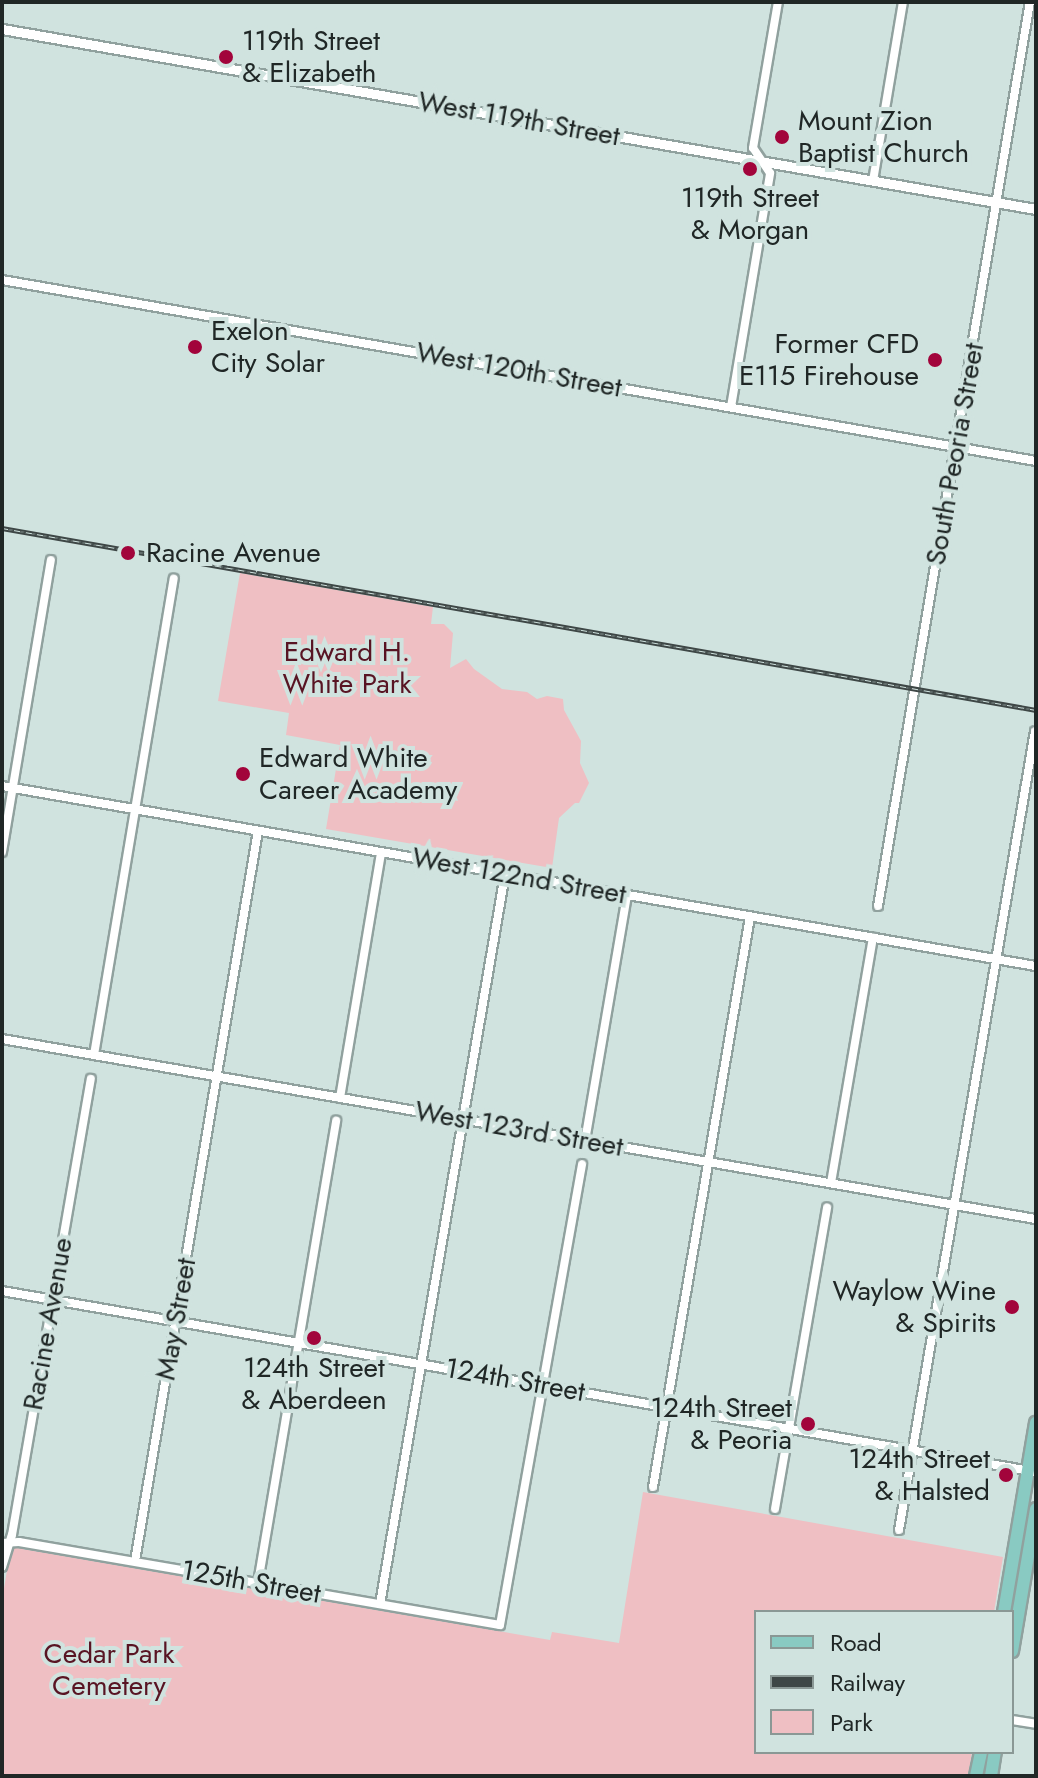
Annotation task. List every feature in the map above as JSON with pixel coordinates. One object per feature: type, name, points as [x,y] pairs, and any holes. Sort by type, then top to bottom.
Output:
[{"type":"main road","points":[[1004,1610],[1032,1471],[1036,1423]]},
{"type":"main road","points":[[1014,1639],[1036,1509]]},
{"type":"main road","points":[[976,1776],[981,1754]]},
{"type":"main road","points":[[991,1776],[995,1754]]},
{"type":"street","points":[[731,407],[770,173],[753,148],[778,2]]},
{"type":"street","points":[[873,181],[903,2]]},
{"type":"street","name":"South Peoria Street","points":[[878,906],[1030,2]]},
{"type":"street","name":"West 119th Street","points":[[2,29],[1036,209]]},
{"type":"street","name":"West 120th Street","points":[[2,280],[1036,461]]},
{"type":"street","points":[[2,852],[51,560]]},
{"type":"street","points":[[94,1055],[174,579]]},
{"type":"street","points":[[899,1530],[1035,731]]},
{"type":"street","name":"West 122nd Street","points":[[2,786],[1036,966]]},
{"type":"street","name":"May Street","points":[[135,1561],[258,831]]},
{"type":"street","points":[[340,1098],[381,852]]},
{"type":"street","points":[[380,1604],[505,874]]},
{"type":"street","points":[[585,1141],[627,895]]},
{"type":"street","points":[[653,1487],[750,917]]},
{"type":"street","points":[[831,1183],[873,938]]},
{"type":"street","name":"West 123rd Street","points":[[2,1039],[1036,1219]]},
{"type":"street","name":"Racine Avenue","points":[[2,1567],[4,1542],[12,1535],[91,1079]]},
{"type":"street","points":[[258,1583],[336,1121]]},
{"type":"street","points":[[544,1385],[582,1164]]},
{"type":"street","points":[[775,1509],[827,1207]]},
{"type":"street","name":"124th Street","points":[[2,1291],[1032,1471]]},
{"type":"street","name":"125th Street","points":[[4,1542],[135,1561],[500,1625],[544,1385]]},
{"type":"street","points":[[1014,1720],[1036,1724]]},
{"type":"green space","name":"Edward H. White Park","points":[[240,573],[433,607],[431,624],[444,624],[453,633],[450,668],[466,659],[474,669],[502,689],[527,692],[537,699],[547,696],[563,699],[564,710],[581,741],[580,763],[589,783],[579,803],[559,818],[552,868],[326,829],[340,745],[286,735],[289,713],[218,701]]},
{"type":"green space","name":"Cedar Park Cemetery","points":[[643,1492],[1003,1557],[994,1610],[754,1610],[754,1754],[972,1754],[968,1776],[2,1776],[2,1600],[11,1547],[550,1640],[552,1632],[619,1643]]},
{"type":"railway","points":[[2,528],[1036,710]]},
{"type":"place","name":"119th Street & Elizabeth","points":[[226,57]]},
{"type":"place","name":"Mount Zion Baptist Church","points":[[782,137]]},
{"type":"place","name":"119th Street & Morgan","points":[[750,169]]},
{"type":"place","name":"Exelon City Solar","points":[[195,347]]},
{"type":"place","name":"Former CFD E115 Firehouse","points":[[935,360]]},
{"type":"place","name":"Racine Avenue","points":[[128,553]]},
{"type":"place","name":"Edward White Career Academy","points":[[243,774]]},
{"type":"place","name":"Waylow Wine & Spirits","points":[[1012,1307]]},
{"type":"place","name":"124th Street & Aberdeen","points":[[314,1338]]},
{"type":"place","name":"124th Street & Peoria","points":[[808,1424]]},
{"type":"place","name":"124th Street & Halsted","points":[[1006,1475]]}]
